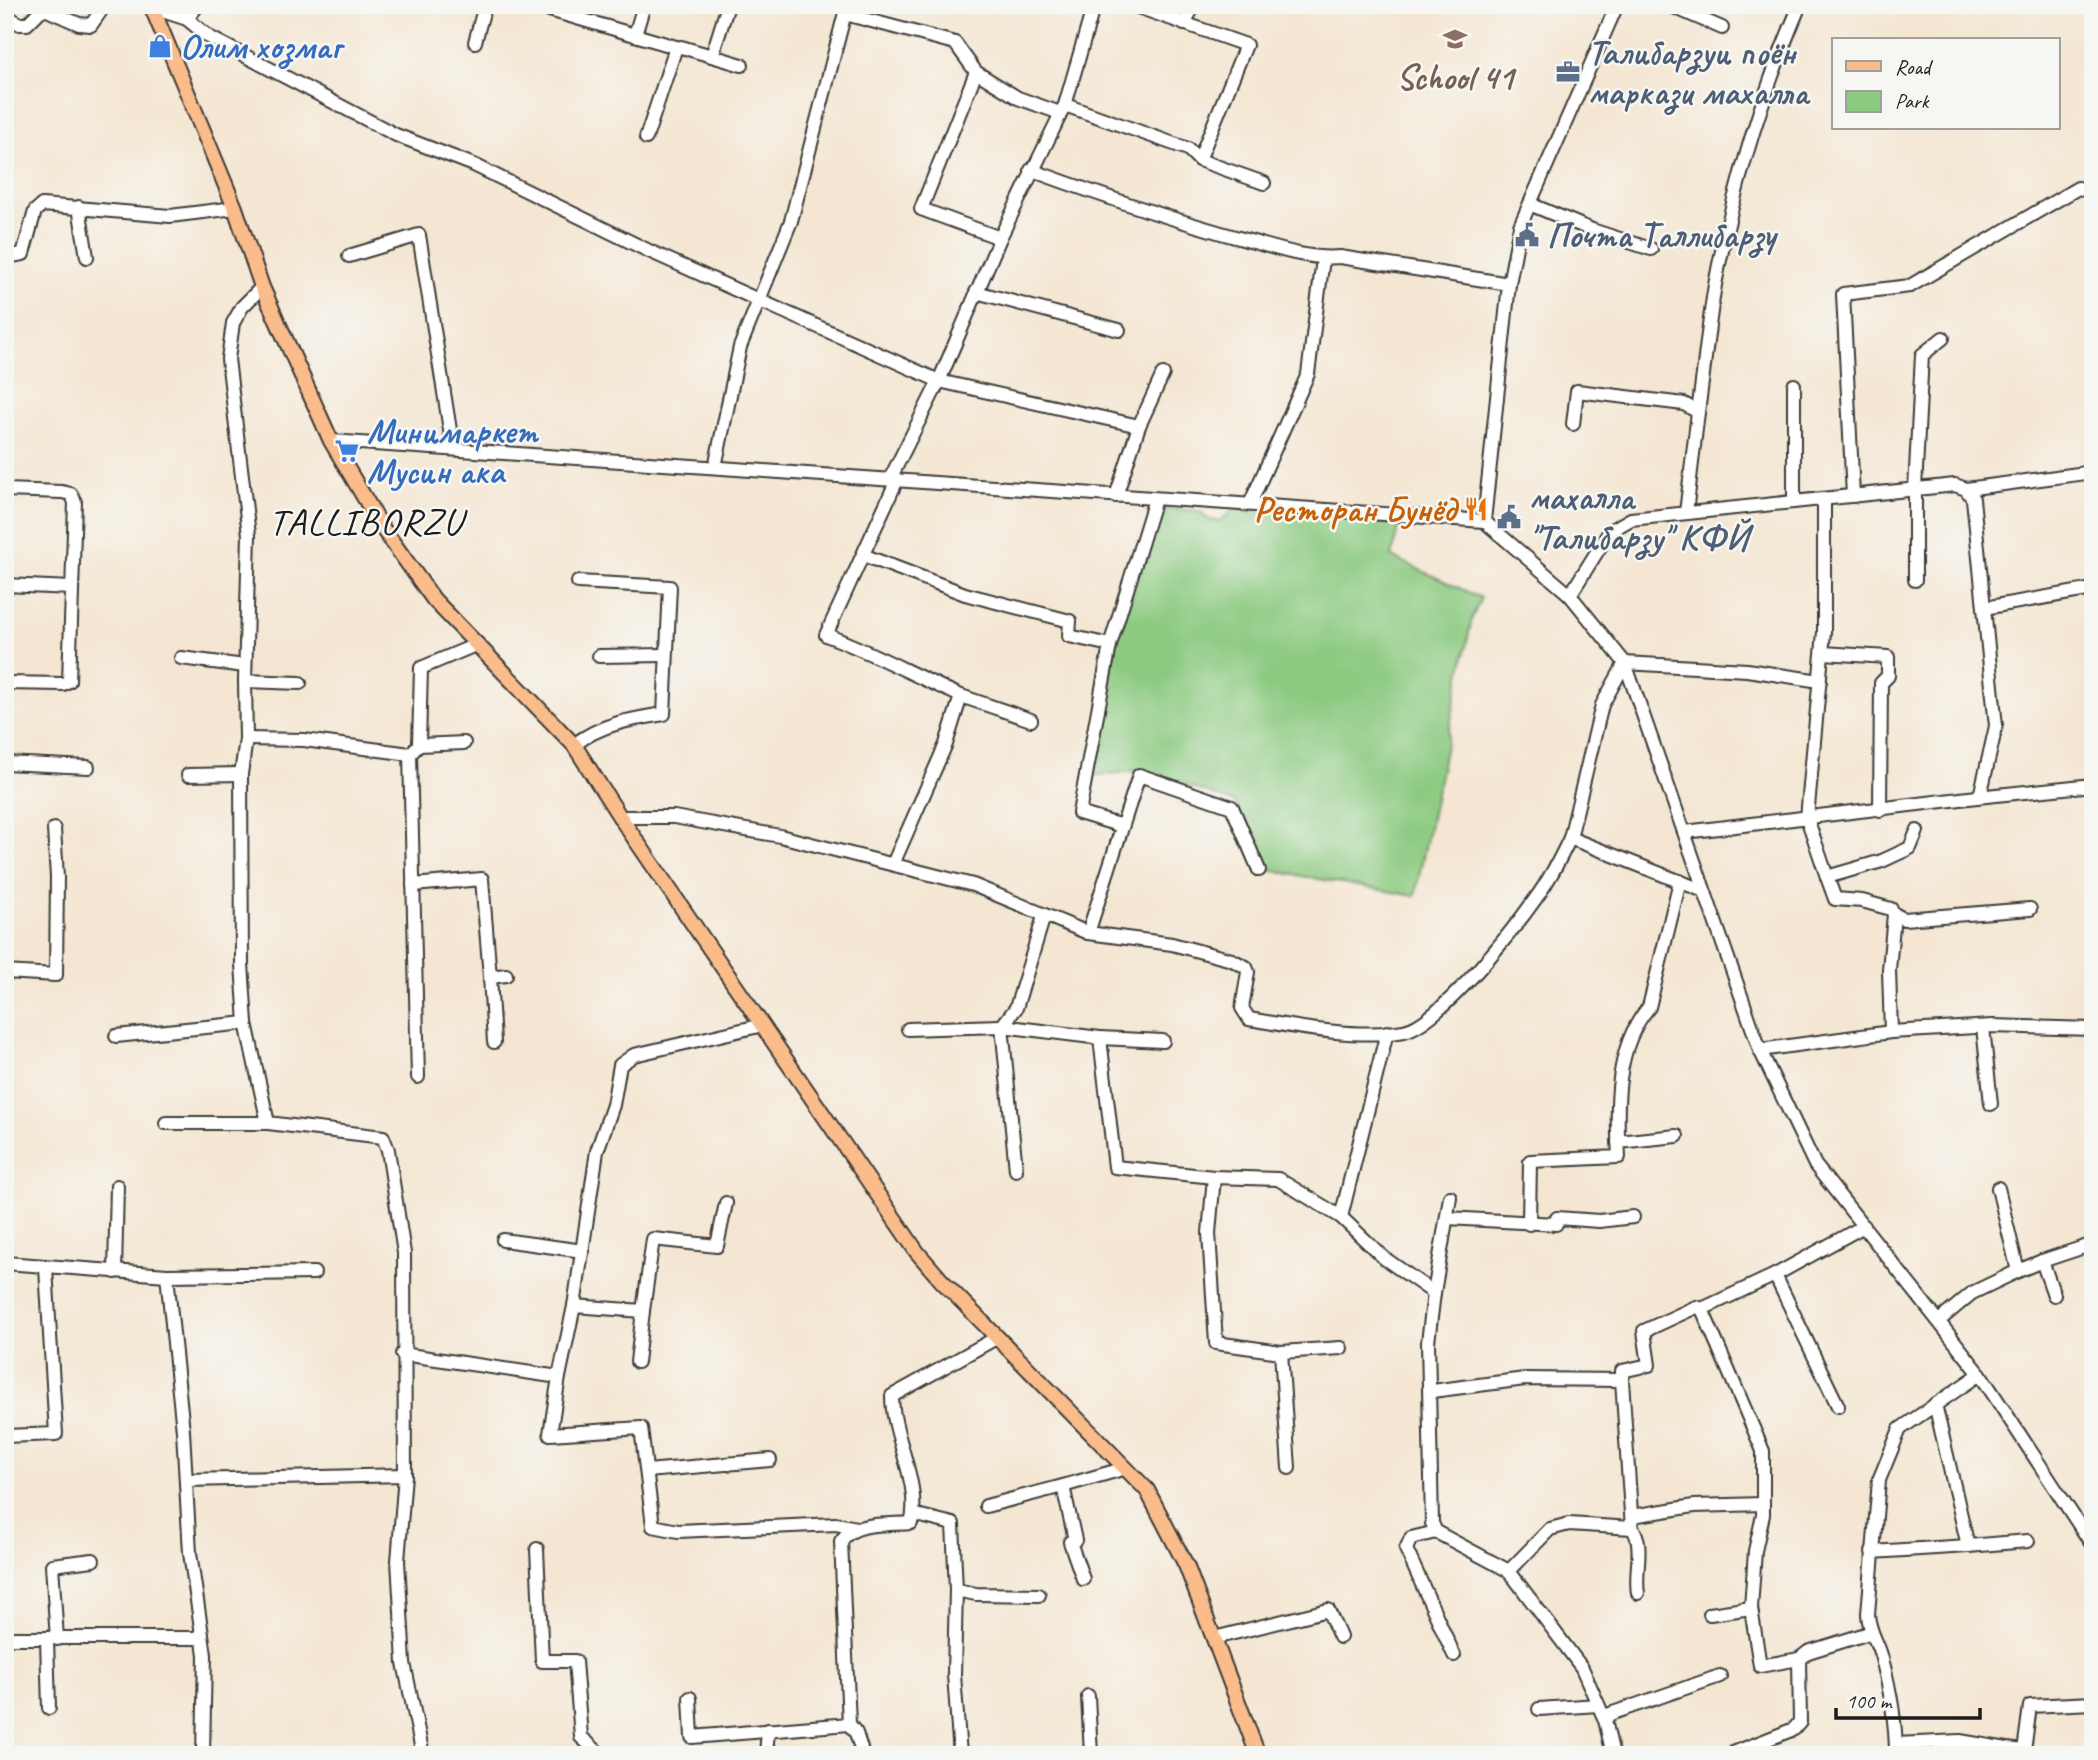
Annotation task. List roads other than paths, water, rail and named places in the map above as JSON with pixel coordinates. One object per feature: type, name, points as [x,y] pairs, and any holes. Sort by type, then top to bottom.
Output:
[{"type":"main road","points":[[152,7],[235,208],[262,286],[331,441],[383,529],[435,600],[575,745],[620,817],[917,1252],[1147,1490],[1186,1565],[1258,1755]]},
{"type":"street","points":[[5,15],[20,24],[27,24],[41,10],[47,10],[79,24],[91,24],[105,5]]},
{"type":"street","points":[[187,19],[198,5]]},
{"type":"street","points":[[475,42],[485,5]]},
{"type":"street","points":[[547,5],[546,9],[676,47],[646,138]]},
{"type":"street","points":[[635,35],[644,5]]},
{"type":"street","points":[[712,56],[728,5]]},
{"type":"street","points":[[1031,720],[961,696],[885,662],[867,650],[826,635],[1000,238],[1062,109],[1094,5]]},
{"type":"street","points":[[1132,5],[1246,45],[1199,160]]},
{"type":"street","points":[[1184,24],[1194,5]]},
{"type":"street","points":[[1484,521],[1509,284],[1520,226],[1532,205],[1617,5]]},
{"type":"street","points":[[1669,5],[1723,28]]},
{"type":"street","points":[[1686,513],[1716,284],[1745,164],[1780,52],[1800,5]]},
{"type":"street","points":[[152,7],[187,19],[209,37],[396,135],[474,166],[760,301],[939,381],[1139,426]]},
{"type":"street","points":[[715,467],[740,346],[790,221],[846,10],[955,43],[976,72],[1018,98],[1062,109],[1188,149],[1199,160],[1264,183]]},
{"type":"street","points":[[681,47],[742,65]]},
{"type":"street","points":[[976,72],[921,209],[1000,238]]},
{"type":"street","points":[[1031,170],[1150,214],[1323,259],[1340,257],[1509,284]]},
{"type":"street","points":[[1853,496],[1843,294],[1910,286],[2078,188],[2093,191]]},
{"type":"street","points":[[1532,205],[1592,230],[1651,249]]},
{"type":"street","points":[[5,257],[23,254],[38,207],[79,207],[170,216],[235,208]]},
{"type":"street","points":[[79,207],[87,257]]},
{"type":"street","points":[[349,256],[419,235],[453,449]]},
{"type":"street","points":[[1250,504],[1308,374],[1323,259]]},
{"type":"street","points":[[262,286],[242,307],[233,323],[229,359],[248,522],[246,739],[241,774],[240,894],[246,1023],[268,1123]]},
{"type":"street","points":[[976,292],[1119,330]]},
{"type":"street","points":[[1916,580],[1915,489],[1922,355],[1943,338]]},
{"type":"street","points":[[1115,496],[1139,426],[1163,374]]},
{"type":"street","points":[[1794,385],[1794,502]]},
{"type":"street","points":[[1573,424],[1577,391],[1685,404],[1698,412]]},
{"type":"street","points":[[331,441],[1484,521],[1570,595],[1625,663],[1760,1050],[1815,1165],[1980,1374],[2093,1546]]},
{"type":"street","points":[[1570,595],[1609,531],[1619,523],[1632,519],[1955,485],[1966,489],[2093,472]]},
{"type":"street","points":[[1966,489],[1973,499],[1996,736],[1977,797]]},
{"type":"street","points":[[5,491],[62,492],[73,496],[69,681],[63,684],[5,683]]},
{"type":"street","points":[[1122,826],[1079,813],[1110,645],[1155,499]]},
{"type":"street","points":[[1824,499],[1823,653],[1807,818],[1835,899],[1862,901],[1891,909],[1894,914],[1904,919],[2030,909]]},
{"type":"street","points":[[863,555],[965,594],[1070,621],[1069,636],[1110,645]]},
{"type":"street","points":[[575,745],[590,732],[664,714],[670,587],[578,582]]},
{"type":"street","points":[[5,585],[72,588]]},
{"type":"street","points":[[1984,608],[2093,589]]},
{"type":"street","points":[[418,1077],[412,885],[414,749],[421,668],[478,644]]},
{"type":"street","points":[[1823,653],[1888,657],[1888,676],[1881,684],[1880,810]]},
{"type":"street","points":[[599,656],[665,654]]},
{"type":"street","points":[[181,658],[245,666]]},
{"type":"street","points":[[1625,663],[1747,670],[1820,681]]},
{"type":"street","points":[[620,817],[674,817],[780,836],[973,885],[1088,933],[1172,944],[1241,964],[1248,972],[1242,1008],[1249,1020],[1323,1031],[1406,1030],[1423,1023],[1469,980],[1536,899],[1570,838],[1602,705],[1625,663]]},
{"type":"street","points":[[245,681],[300,683]]},
{"type":"street","points":[[893,863],[946,744],[961,696]]},
{"type":"street","points":[[246,739],[304,740],[414,749],[464,743]]},
{"type":"street","points":[[5,763],[88,767]]},
{"type":"street","points":[[188,775],[241,774]]},
{"type":"street","points":[[1088,933],[1139,775],[1232,807],[1259,870]]},
{"type":"street","points":[[1685,832],[2093,785]]},
{"type":"street","points":[[5,972],[56,975],[57,877],[54,829]]},
{"type":"street","points":[[1827,877],[1910,848],[1917,831]]},
{"type":"street","points":[[1570,838],[1704,891]]},
{"type":"street","points":[[412,885],[482,878],[494,1042]]},
{"type":"street","points":[[1529,1224],[1530,1161],[1619,1157],[1616,1106],[1627,1051],[1636,1022],[1649,1007],[1680,881]]},
{"type":"street","points":[[1891,1032],[1889,970],[1894,914]]},
{"type":"street","points":[[1016,1170],[1001,1026],[1016,1008],[1044,916]]},
{"type":"street","points":[[490,977],[506,975]]},
{"type":"street","points":[[116,1036],[246,1023]]},
{"type":"street","points":[[763,1025],[624,1059],[616,1078],[613,1105],[597,1151],[574,1306],[550,1434],[641,1428],[653,1526],[678,1531],[836,1524],[857,1528],[911,1523],[912,1492],[892,1412],[892,1396],[998,1337]]},
{"type":"street","points":[[908,1029],[1001,1026],[1100,1038],[1163,1041]]},
{"type":"street","points":[[1760,1050],[1891,1032],[1983,1027],[2093,1029]]},
{"type":"street","points":[[1983,1027],[1991,1104]]},
{"type":"street","points":[[1341,1217],[1387,1032]]},
{"type":"street","points":[[1100,1038],[1115,1167],[1214,1177],[1278,1179],[1341,1217],[1384,1258],[1434,1293]]},
{"type":"street","points":[[166,1124],[268,1123],[383,1137],[404,1253],[402,1354],[405,1475],[398,1561],[404,1663],[423,1755]]},
{"type":"street","points":[[1618,1142],[1677,1136]]},
{"type":"street","points":[[1214,1177],[1209,1233],[1216,1343],[1281,1352],[1341,1348]]},
{"type":"street","points":[[115,1272],[117,1186]]},
{"type":"street","points":[[1998,1188],[2018,1271]]},
{"type":"street","points":[[1450,1197],[1428,1342],[1428,1382],[1432,1391],[1432,1522],[1436,1532],[1508,1571],[1568,1647],[1582,1668],[1605,1720],[1613,1755]]},
{"type":"street","points":[[637,1362],[653,1239],[717,1246],[726,1203]]},
{"type":"street","points":[[1447,1218],[1556,1224],[1557,1219],[1599,1220],[1633,1217]]},
{"type":"street","points":[[1638,1592],[1635,1569],[1640,1553],[1632,1522],[1622,1371],[1649,1365],[1644,1331],[1696,1307],[1702,1309],[1775,1275],[1864,1226]]},
{"type":"street","points":[[503,1240],[583,1251]]},
{"type":"street","points":[[1940,1320],[1972,1293],[2042,1261],[2093,1244]]},
{"type":"street","points":[[2042,1261],[2054,1295]]},
{"type":"street","points":[[5,1263],[167,1275],[314,1273]]},
{"type":"street","points":[[5,1436],[56,1434],[46,1268]]},
{"type":"street","points":[[167,1275],[187,1480],[190,1553],[205,1655],[203,1755]]},
{"type":"street","points":[[1775,1275],[1838,1406]]},
{"type":"street","points":[[574,1306],[643,1311]]},
{"type":"street","points":[[1702,1309],[1763,1451],[1763,1504],[1755,1551],[1751,1608],[1760,1666],[1798,1659],[1808,1652],[1869,1633]]},
{"type":"street","points":[[1281,1352],[1289,1468]]},
{"type":"street","points":[[402,1354],[559,1377]]},
{"type":"street","points":[[1980,1374],[1900,1429],[1879,1480],[1872,1552],[1869,1633],[1878,1645],[1892,1695],[1896,1750],[1959,1741],[2007,1752],[2024,1751],[2030,1706],[2093,1703]]},
{"type":"street","points":[[1432,1391],[1525,1380],[1622,1380]]},
{"type":"street","points":[[1935,1404],[1968,1546]]},
{"type":"street","points":[[647,1471],[770,1460]]},
{"type":"street","points":[[986,1506],[1125,1468]]},
{"type":"street","points":[[187,1480],[405,1475]]},
{"type":"street","points":[[1063,1486],[1075,1540],[1070,1542],[1083,1579]]},
{"type":"street","points":[[1508,1571],[1550,1529],[1569,1524],[1632,1522],[1693,1506],[1763,1504]]},
{"type":"street","points":[[913,1514],[953,1524],[956,1590],[954,1675],[960,1755]]},
{"type":"street","points":[[857,1528],[846,1533],[841,1541],[849,1724],[856,1733],[863,1755]]},
{"type":"street","points":[[1436,1532],[1411,1538],[1406,1549],[1454,1656]]},
{"type":"street","points":[[1872,1552],[2028,1541]]},
{"type":"street","points":[[537,1549],[542,1661],[575,1661],[581,1737],[601,1755]]},
{"type":"street","points":[[49,1708],[52,1565],[93,1560]]},
{"type":"street","points":[[956,1590],[976,1594],[1039,1595]]},
{"type":"street","points":[[1710,1614],[1751,1608]]},
{"type":"street","points":[[1214,1638],[1328,1611],[1340,1637]]},
{"type":"street","points":[[5,1638],[202,1637]]},
{"type":"street","points":[[1728,1755],[1794,1729],[1800,1722],[1798,1659]]},
{"type":"street","points":[[1605,1720],[1610,1714],[1720,1676]]},
{"type":"street","points":[[1088,1696],[1091,1755]]},
{"type":"street","points":[[690,1698],[692,1737],[849,1724]]},
{"type":"street","points":[[1539,1709],[1598,1705]]},
{"type":"street","points":[[766,1755],[768,1730]]},
{"type":"place","name":"School 41","points":[[1455,39]]},
{"type":"place","name":"Олим хозмаг","points":[[160,46]]},
{"type":"place","name":"Талибарзуи поён маркази махалла","points":[[1568,72]]},
{"type":"place","name":"Почта Таллибарзу","points":[[1527,235]]},
{"type":"place","name":"Минимаркет Мусин ака","points":[[347,451]]},
{"type":"place","name":"Ресторан Бунёд","points":[[1476,509]]},
{"type":"place","name":"махалла \"Талибарзу\" КФЙ","points":[[1509,517]]},
{"type":"district","name":"TALLIBORZU","points":[[366,521]]}]
